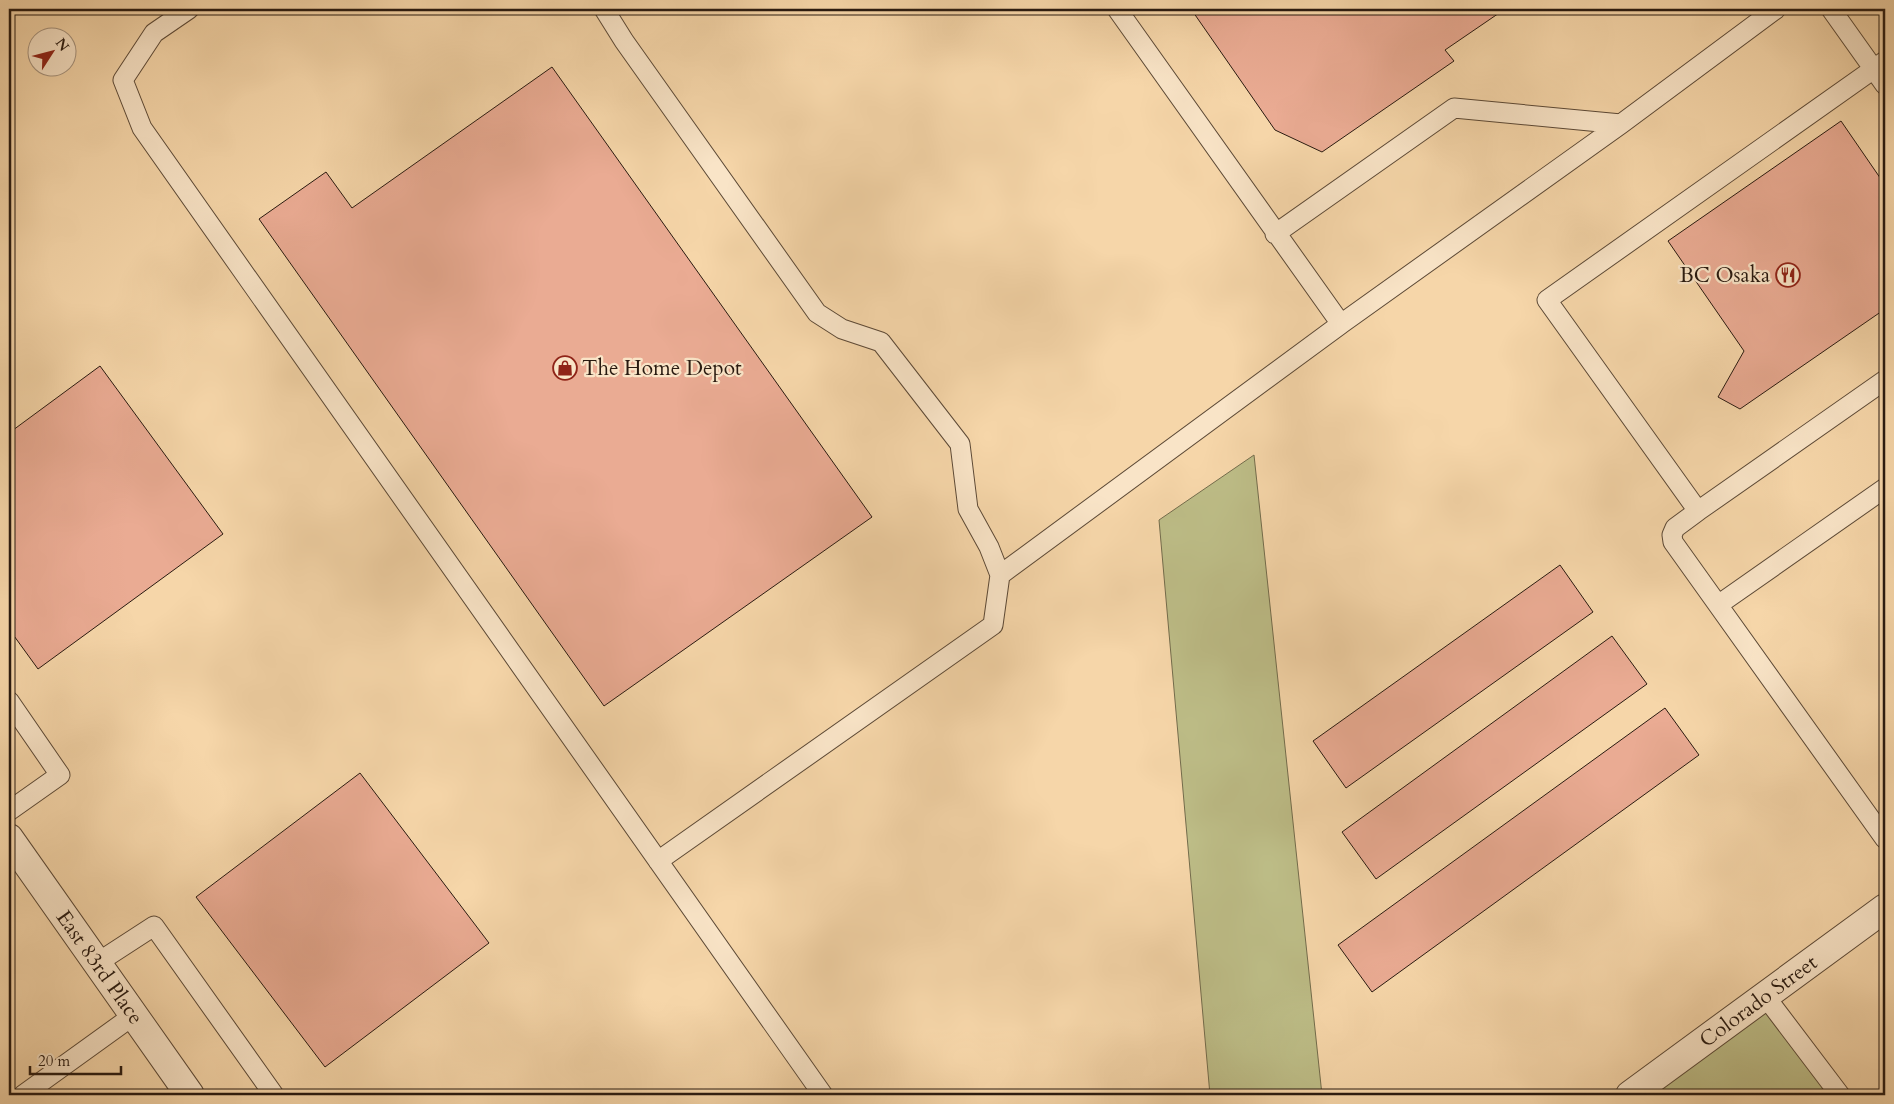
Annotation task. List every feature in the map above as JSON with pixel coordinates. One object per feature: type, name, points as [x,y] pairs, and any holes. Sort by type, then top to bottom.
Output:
[{"type":"street","name":"East 83rd Place","points":[[9,838],[190,1095]]},
{"type":"street","name":"Colorado Street","points":[[1630,1095],[1885,908]]},
{"type":"lane","points":[[189,9],[154,33],[123,80],[142,128],[823,1095]]},
{"type":"lane","points":[[604,9],[817,313],[842,329],[881,342],[960,444],[968,509],[989,547],[1000,574],[993,625],[658,861]]},
{"type":"lane","points":[[1117,9],[1341,324]]},
{"type":"lane","points":[[1000,574],[1341,324],[1621,124],[1776,9]]},
{"type":"lane","points":[[1831,9],[1880,65],[1885,85]]},
{"type":"lane","points":[[1698,511],[1547,300],[1880,65]]},
{"type":"lane","points":[[1276,234],[1454,108],[1621,124]]},
{"type":"lane","points":[[1885,380],[1698,511],[1675,528],[1672,535],[1673,542],[1885,838]]},
{"type":"lane","points":[[1718,605],[1885,488]]},
{"type":"lane","points":[[9,701],[60,775],[9,812]]},
{"type":"lane","points":[[97,963],[154,926],[274,1095]]},
{"type":"lane","points":[[1765,996],[1840,1095]]},
{"type":"lane","points":[[23,1095],[134,1015]]},
{"type":"green space","points":[[1254,455],[1322,1095],[1210,1095],[1159,520]]},
{"type":"green space","points":[[1765,996],[1838,1095],[1630,1095]]},
{"type":"building","points":[[1191,9],[1505,9],[1445,50],[1454,61],[1322,152],[1275,130]]},
{"type":"building","name":"The Home Depot","points":[[552,67],[872,517],[604,706],[259,219],[326,172],[352,208]]},
{"type":"building","name":"BC Osaka","points":[[1841,121],[1885,185],[1885,309],[1740,409],[1718,397],[1744,351],[1668,241]]},
{"type":"building","points":[[100,366],[223,534],[38,669],[9,629],[9,433]]},
{"type":"building","points":[[1560,565],[1593,612],[1346,788],[1313,741]]},
{"type":"building","points":[[1612,636],[1647,684],[1376,879],[1342,832]]},
{"type":"building","points":[[1665,708],[1699,755],[1372,992],[1338,945]]},
{"type":"building","points":[[360,773],[489,943],[325,1067],[196,897]]},
{"type":"place","name":"BC Osaka","points":[[1788,275]]},
{"type":"place","name":"The Home Depot","points":[[565,368]]}]
